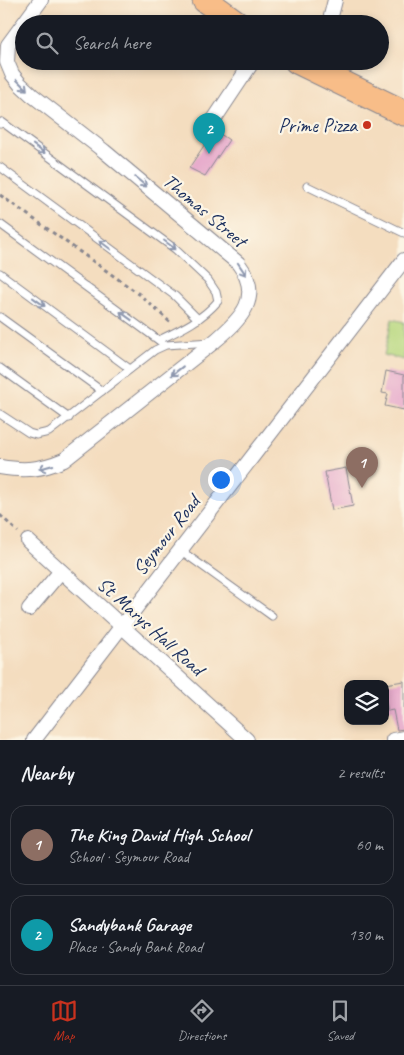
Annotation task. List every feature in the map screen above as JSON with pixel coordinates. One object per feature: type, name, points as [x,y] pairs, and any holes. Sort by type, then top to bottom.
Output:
[{"type":"highway","points":[[205,0],[226,15]]},
{"type":"highway","points":[[320,70],[404,113]]},
{"type":"street","name":"Thomas Street","points":[[30,15],[41,0]]},
{"type":"street","points":[[331,15],[335,0]]},
{"type":"street","name":"Thomas Street","points":[[0,467],[30,470],[46,467],[64,460],[215,341],[242,316],[248,300],[249,284],[238,263],[20,84],[12,74],[7,62],[8,45],[15,35]]},
{"type":"street","points":[[211,124],[247,70]]},
{"type":"street","name":"Seymour Road","points":[[34,740],[404,260]]},
{"type":"street","name":"St Marys Hall Road","points":[[28,541],[247,740]]},
{"type":"street","points":[[29,609],[61,571]]},
{"type":"street","points":[[393,740],[404,738]]},
{"type":"lane","points":[[0,124],[2,122],[175,249],[208,280],[216,292],[218,301],[211,309],[191,324],[158,340]]},
{"type":"lane","points":[[0,167],[174,296],[198,319]]},
{"type":"lane","points":[[307,186],[404,233]]},
{"type":"lane","points":[[0,224],[166,345]]},
{"type":"lane","points":[[0,273],[130,369]]},
{"type":"lane","points":[[0,317],[102,391]]},
{"type":"lane","points":[[0,414],[28,434],[36,435],[49,432],[154,350],[166,345],[215,341]]},
{"type":"lane","points":[[0,368],[69,418]]},
{"type":"lane","points":[[180,550],[272,616]]},
{"type":"path","points":[[0,194],[138,294],[171,323]]},
{"type":"path","points":[[0,515],[28,541]]},
{"type":"green space","points":[[392,319],[404,322],[404,360],[384,355]]},
{"type":"building","points":[[216,131],[229,140],[205,176],[189,168],[213,132]]},
{"type":"building","points":[[386,371],[404,375],[404,410],[385,406],[388,394],[382,393]]},
{"type":"building","points":[[346,468],[353,506],[332,510],[325,472]]},
{"type":"building","points":[[404,681],[404,729],[397,730],[393,710],[389,711],[389,683]]},
{"type":"place","name":"Prime Pizza","points":[[367,125]]},
{"type":"place","name":"Sandybank Garage","points":[[209,154]]},
{"type":"place","name":"The King David High School","points":[[362,488]]}]
